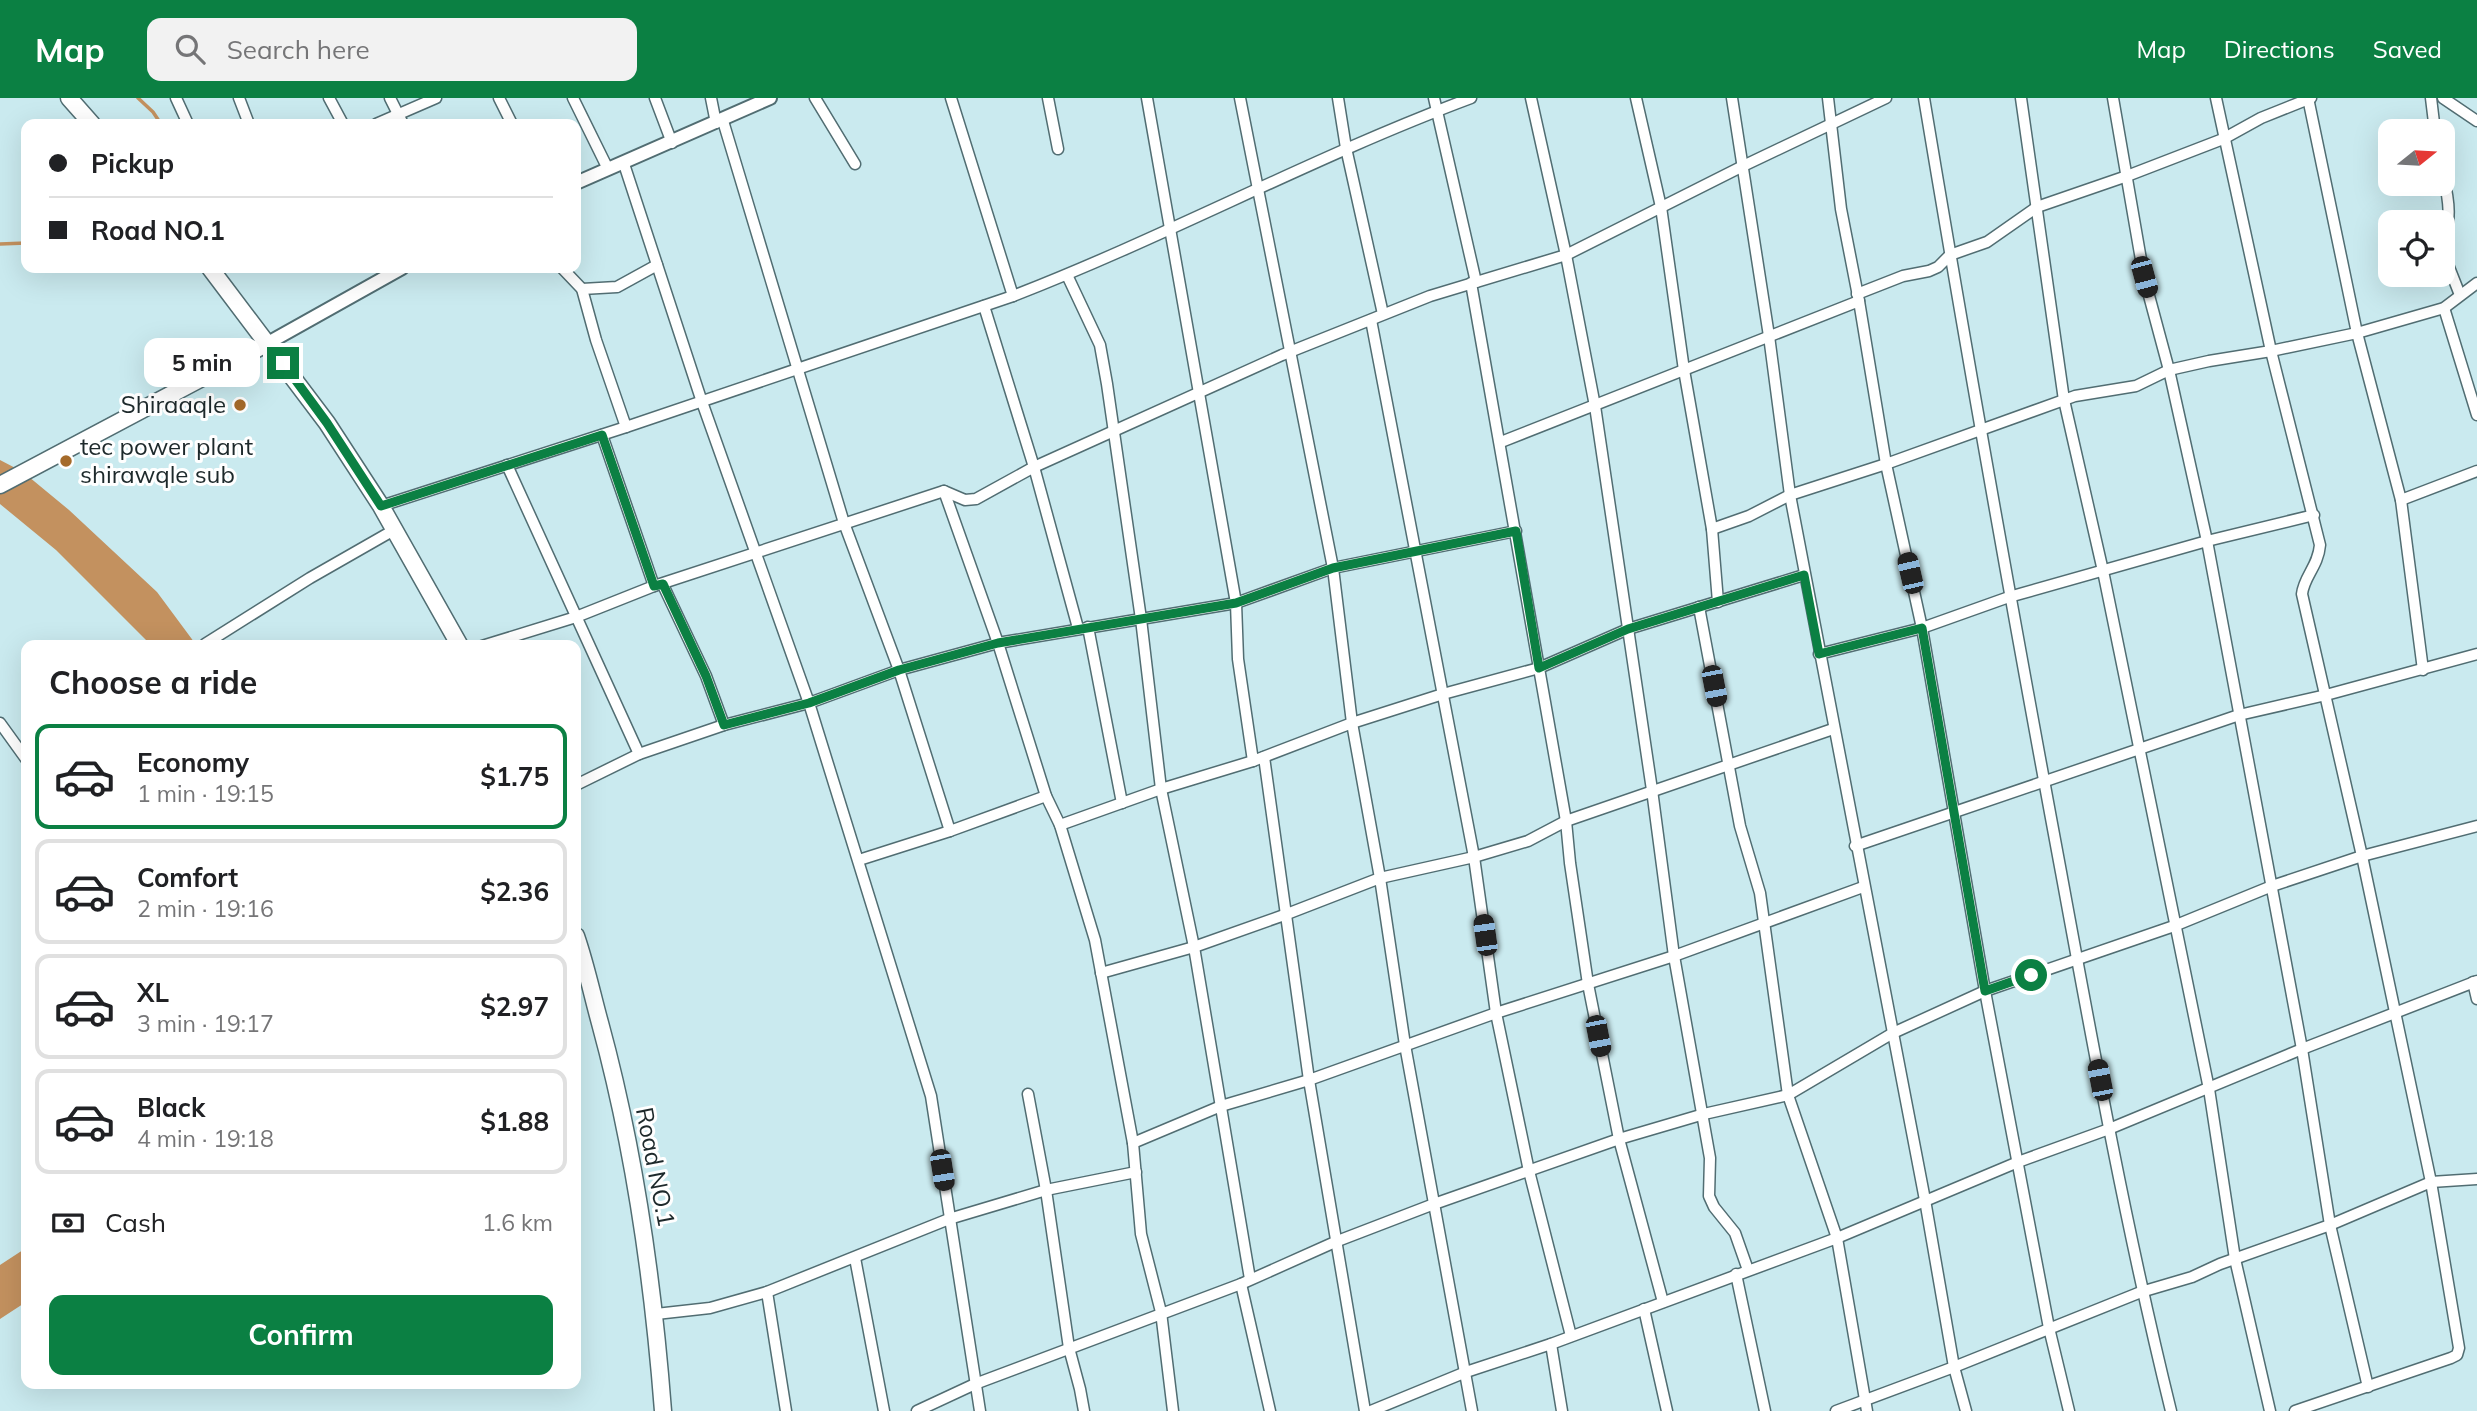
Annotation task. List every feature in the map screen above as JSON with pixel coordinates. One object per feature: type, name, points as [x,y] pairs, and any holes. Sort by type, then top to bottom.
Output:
[{"type":"highway","points":[[69,98],[88,119]]},
{"type":"highway","points":[[214,273],[327,423],[381,506],[457,640]]},
{"type":"highway","points":[[0,485],[268,343]]},
{"type":"highway","name":"Road NO.1","points":[[581,954],[614,1074],[641,1209],[656,1314],[663,1411]]},
{"type":"street","points":[[176,98],[186,119]]},
{"type":"street","points":[[239,98],[247,119]]},
{"type":"street","points":[[329,98],[340,119]]},
{"type":"street","points":[[390,98],[400,119]]},
{"type":"street","points":[[387,119],[436,98]]},
{"type":"street","points":[[499,98],[510,119]]},
{"type":"street","points":[[573,98],[608,169]]},
{"type":"street","points":[[654,98],[671,142]]},
{"type":"street","points":[[711,98],[799,367],[844,523],[899,670],[950,831]]},
{"type":"street","points":[[581,181],[770,98]]},
{"type":"street","points":[[815,98],[855,164]]},
{"type":"street","points":[[951,98],[1013,296]]},
{"type":"street","points":[[1048,98],[1058,149]]},
{"type":"street","points":[[1147,98],[1236,603],[1238,659],[1253,761]]},
{"type":"street","points":[[1240,98],[1333,568],[1352,723],[1380,878],[1405,1045],[1472,1411]]},
{"type":"street","points":[[1338,98],[1346,148],[1383,314]]},
{"type":"street","points":[[1434,98],[1473,283],[1501,442],[1566,821],[1588,985],[1619,1139],[1663,1302]]},
{"type":"street","points":[[381,506],[702,402],[1013,296],[1067,275],[1346,148],[1471,98]]},
{"type":"street","points":[[1531,98],[1566,255],[1595,406],[1674,956],[1704,1114],[1710,1158],[1709,1196],[1714,1207],[1735,1233],[1748,1270]]},
{"type":"street","points":[[1636,98],[1661,207],[1684,370],[1712,529],[1718,602]]},
{"type":"street","points":[[1732,98],[1804,575],[1925,1200],[1954,1367],[1966,1411]]},
{"type":"street","points":[[1828,98],[1841,209],[1886,464],[1922,628],[1985,991],[2049,1328],[2069,1411]]},
{"type":"street","points":[[501,640],[576,617],[658,585],[944,491],[965,500],[976,499],[1034,467],[1291,352],[1383,314],[1566,255],[1886,98]]},
{"type":"street","points":[[1924,98],[2009,597],[2109,1129],[2141,1292],[2171,1411]]},
{"type":"street","points":[[2021,98],[2064,400],[2103,571],[2209,1089],[2235,1259],[2270,1411]]},
{"type":"street","points":[[2113,98],[2144,277],[2169,370],[2207,541],[2302,1049],[2330,1224],[2368,1387]]},
{"type":"street","points":[[2216,98],[2271,351],[2320,545],[2319,558],[2302,594],[2362,856],[2431,1182],[2459,1348],[2457,1355],[2295,1411]]},
{"type":"street","points":[[1501,442],[1769,336],[1903,276],[1929,271],[1938,267],[1950,255],[1987,242],[2037,207],[2223,139],[2261,118],[2309,98],[2357,333],[2401,500],[2423,670]]},
{"type":"street","points":[[2431,98],[2434,119]]},
{"type":"street","points":[[2443,98],[2477,121]]},
{"type":"street","points":[[624,164],[702,402],[809,703],[931,1096],[980,1411]]},
{"type":"street","points":[[582,289],[617,286],[657,265]]},
{"type":"street","points":[[268,343],[393,273]]},
{"type":"street","points":[[567,273],[582,289],[596,340],[626,427]]},
{"type":"street","points":[[1067,275],[1100,345],[1141,619],[1161,789],[1194,947],[1221,1106],[1245,1281],[1270,1411]]},
{"type":"street","points":[[2455,282],[2460,295]]},
{"type":"street","points":[[1712,529],[1749,516],[1790,495],[2082,394],[2136,386],[2169,370],[2357,333],[2444,308],[2477,283]]},
{"type":"street","points":[[984,306],[1083,628],[1122,803]]},
{"type":"street","points":[[2444,308],[2477,415]]},
{"type":"street","points":[[1371,320],[1474,857],[1496,1013],[1530,1171],[1571,1336]]},
{"type":"street","points":[[602,435],[658,585],[706,676],[724,725]]},
{"type":"street","points":[[507,465],[639,754]]},
{"type":"street","points":[[2401,500],[2477,471]]},
{"type":"street","points":[[944,491],[998,643],[1046,796],[1060,825],[1096,940],[1133,1143],[1141,1234],[1161,1312],[1173,1411]]},
{"type":"street","points":[[1819,654],[1922,628],[2009,597],[2207,541],[2314,515]]},
{"type":"street","points":[[211,640],[310,578],[394,530]]},
{"type":"street","points":[[581,783],[639,754],[724,725],[809,703],[899,670],[998,643],[1236,603],[1333,568],[1516,531]]},
{"type":"street","points":[[1060,825],[1161,789],[1253,761],[1352,723],[1443,694],[1539,668],[1628,629],[1804,575]]},
{"type":"street","points":[[1699,607],[1740,826],[1760,893],[1787,1095],[1837,1238],[1866,1406]]},
{"type":"street","points":[[1855,846],[2239,715],[2326,695],[2477,654]]},
{"type":"street","points":[[0,723],[21,752]]},
{"type":"street","points":[[1101,973],[1194,947],[1380,878],[1474,857],[1528,841],[1566,821],[1833,729]]},
{"type":"street","points":[[1264,757],[1309,1080],[1365,1411]]},
{"type":"street","points":[[859,860],[1046,796]]},
{"type":"street","points":[[917,1411],[975,1384],[1245,1281],[1335,1242],[1434,1204],[1619,1139],[1704,1114],[1787,1095],[1893,1033],[1985,991],[2174,926],[2272,886],[2362,856],[2477,826]]},
{"type":"street","points":[[1133,1143],[1221,1106],[1309,1080],[1496,1013],[1674,956],[1863,887]]},
{"type":"street","points":[[1371,1411],[1466,1372],[1551,1344],[1837,1238],[2018,1162],[2109,1129],[2302,1049],[2475,982],[2477,999]]},
{"type":"street","points":[[1028,1094],[1046,1190],[1069,1348],[1084,1411]]},
{"type":"street","points":[[656,1314],[710,1308],[767,1292],[950,1219],[1046,1190],[1136,1172]]},
{"type":"street","points":[[1836,1411],[1866,1406],[2049,1328],[2141,1292],[2192,1277],[2431,1182],[2477,1179]]},
{"type":"street","points":[[855,1258],[884,1411]]},
{"type":"street","points":[[1736,1274],[1765,1411]]},
{"type":"street","points":[[767,1292],[786,1411]]},
{"type":"street","points":[[1644,1309],[1667,1411]]},
{"type":"street","points":[[1551,1344],[1562,1411]]},
{"type":"shaded area","points":[[0,460],[23,472],[69,510],[157,592],[193,640],[146,640],[56,550],[0,504]]},
{"type":"shaded area","points":[[21,1251],[21,1305],[0,1319],[0,1265]]},
{"type":"waterway","points":[[138,98],[158,119]]},
{"type":"waterway","points":[[0,244],[21,243]]},
{"type":"place","name":"Shiraaqle","points":[[240,405]]},
{"type":"place","name":"tec power plant shirawqle sub","points":[[66,461]]},
{"type":"route","points":[[283,363],[327,423],[381,506],[602,435],[654,586],[663,584],[706,676],[724,725],[809,703],[899,670],[998,643],[1236,603],[1333,568],[1516,531],[1539,668],[1628,629],[1804,575],[1819,654],[1922,628],[1985,991],[2031,975]]}]
